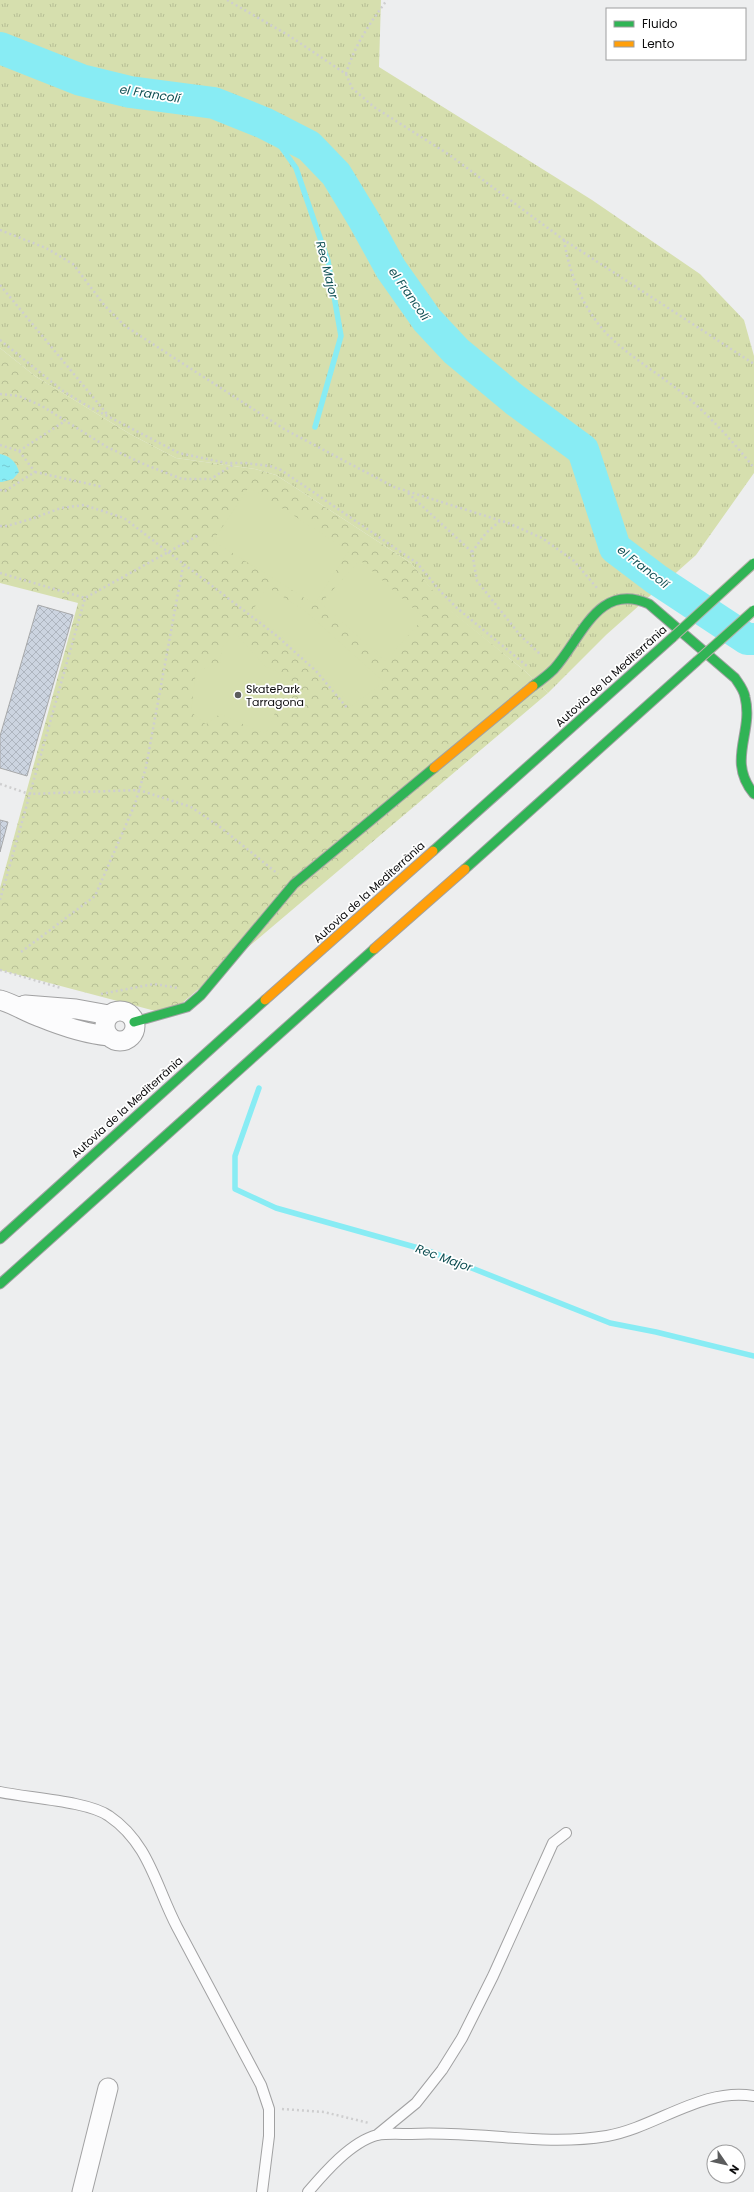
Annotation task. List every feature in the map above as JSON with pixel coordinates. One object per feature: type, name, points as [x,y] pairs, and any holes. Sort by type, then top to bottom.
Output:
[{"type":"main road","name":"Autovia de la Mediterrània","points":[[0,1239],[64,1180],[754,563]]},
{"type":"main road","points":[[134,1022],[187,1007],[200,995],[294,884],[554,669],[599,609],[613,600],[624,597],[636,598],[649,604],[735,678],[742,688],[746,698],[740,764],[742,778],[754,794]]},
{"type":"main road","points":[[0,1284],[754,610]]},
{"type":"street","points":[[6,1002],[76,1009],[109,1015]]},
{"type":"street","points":[[6,1002],[40,1017],[89,1034],[109,1036],[116,1040],[123,1040],[130,1036],[134,1030],[134,1022],[130,1015],[124,1011],[116,1011],[109,1015],[105,1022],[105,1030],[109,1036]]},
{"type":"street","points":[[82,2192],[108,2088]]},
{"type":"lane","points":[[0,1792],[91,1807],[108,1815],[126,1830],[143,1850],[176,1926],[261,2085],[269,2108],[269,2136],[262,2192]]},
{"type":"lane","points":[[308,2192],[329,2168],[352,2148],[377,2135],[416,2103],[442,2070],[462,2038],[493,1976],[553,1843],[566,1833]]},
{"type":"lane","points":[[377,2135],[435,2132],[517,2140],[552,2140],[607,2136],[637,2128],[710,2098],[737,2093],[754,2096]]},
{"type":"path","points":[[227,0],[288,35],[346,74],[352,88],[374,107],[448,154],[564,240],[754,364]]},
{"type":"path","points":[[346,74],[350,58],[364,32],[387,0]]},
{"type":"path","points":[[0,230],[46,248],[73,264],[105,306],[125,326],[284,429],[394,487],[501,521],[542,538],[574,562],[594,585],[613,600]]},
{"type":"path","points":[[564,240],[568,266],[585,305],[609,335],[694,403],[740,450],[754,468]]},
{"type":"path","points":[[0,285],[109,416]]},
{"type":"path","points":[[0,340],[63,391],[180,453],[220,462],[270,466],[281,470],[417,562],[440,592],[457,608],[533,671]]},
{"type":"path","points":[[0,394],[19,396],[42,406],[106,447],[182,479],[211,479],[235,463]]},
{"type":"path","points":[[19,451],[65,421]]},
{"type":"path","points":[[0,445],[19,451],[35,472],[103,487]]},
{"type":"path","points":[[0,490],[5,491],[35,472]]},
{"type":"path","points":[[408,492],[472,552],[477,581],[520,635],[554,669]]},
{"type":"path","points":[[0,526],[7,526],[62,508],[84,505],[124,518],[168,552],[183,566],[277,636],[316,671],[348,709]]},
{"type":"path","points":[[472,552],[486,533],[501,521]]},
{"type":"path","points":[[0,900],[85,598],[199,535]]},
{"type":"path","points":[[21,952],[95,896],[135,804],[146,767],[183,566]]},
{"type":"path","points":[[0,573],[85,598]]},
{"type":"path","points":[[0,784],[29,794],[139,790],[191,807],[220,827],[256,858],[294,884]]},
{"type":"path","points":[[269,2108],[324,2112],[387,2127]]},
{"type":"green space","points":[[0,0],[381,0],[379,67],[592,200],[700,274],[744,320],[754,356],[754,473],[696,555],[606,635],[548,693],[525,671],[444,606],[411,563],[276,475],[255,469],[176,458],[130,434],[35,376],[0,348]]},
{"type":"green space","points":[[0,348],[35,376],[130,434],[176,458],[255,469],[276,475],[411,563],[445,606],[525,671],[548,693],[181,1004],[163,1013],[0,970],[0,888],[78,603],[0,583]]},
{"type":"green space","points":[[249,487],[349,551],[314,604],[213,541]]},
{"type":"green space","points":[[360,560],[424,618],[385,661],[321,603]]},
{"type":"green space","name":"SkatePark Tarragona","points":[[267,587],[304,610],[384,682],[351,706],[304,656],[251,613]]},
{"type":"green space","name":"SkatePark Tarragona","points":[[235,633],[266,667],[290,677],[266,734],[220,714],[206,724],[191,712],[196,671],[220,663],[222,647]]},
{"type":"water","points":[[0,454],[12,460],[16,466],[19,472],[13,479],[0,482]]},
{"type":"building","points":[[38,605],[73,615],[27,776],[0,768],[0,736]]},
{"type":"building","points":[[0,820],[8,822],[0,852]]},
{"type":"waterway","name":"el Francolí","points":[[0,48],[81,80],[130,92],[214,103],[264,123],[309,146],[336,174],[391,269],[427,320],[456,351],[515,400],[583,450],[615,548],[656,579],[747,639],[754,639]]},
{"type":"waterway","name":"Rec Major","points":[[264,123],[296,168],[328,261],[341,336],[315,427]]},
{"type":"waterway","name":"Rec Major","points":[[259,1088],[235,1156],[235,1189],[276,1208],[429,1251],[610,1323],[656,1332],[754,1356]]},
{"type":"traffic: fast","points":[[673,637],[754,563]]},
{"type":"traffic: fast","points":[[533,686],[554,669],[593,616],[604,606],[617,600],[631,599],[649,604],[735,678],[742,689],[747,710],[742,746],[742,770],[746,782],[754,794]]},
{"type":"traffic: fast","points":[[697,661],[754,610]]},
{"type":"traffic: fast","points":[[433,851],[673,637]]},
{"type":"traffic: fast","points":[[465,869],[697,661]]},
{"type":"traffic: fast","points":[[134,1022],[187,1007],[201,995],[294,884],[434,768]]},
{"type":"traffic: fast","points":[[0,1284],[374,949]]},
{"type":"traffic: fast","points":[[0,1239],[265,1000]]},
{"type":"traffic: slow","points":[[434,768],[533,686]]},
{"type":"traffic: slow","points":[[265,1000],[433,851]]},
{"type":"traffic: slow","points":[[374,949],[465,869]]},
{"type":"place","name":"SkatePark Tarragona","points":[[238,695]]}]
